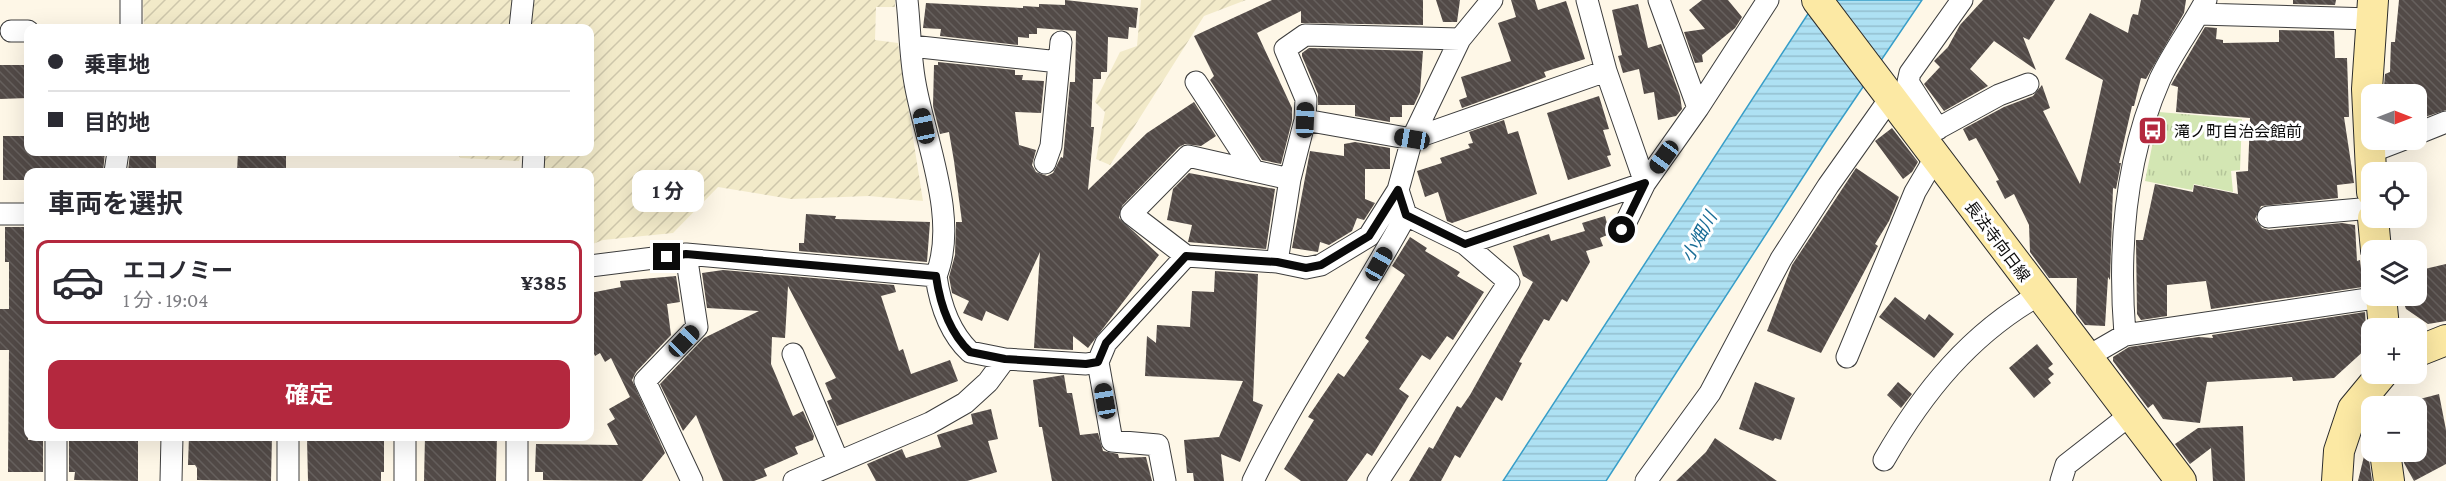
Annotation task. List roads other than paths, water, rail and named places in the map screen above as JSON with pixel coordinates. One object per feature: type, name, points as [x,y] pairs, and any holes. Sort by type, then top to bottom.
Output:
[{"type":"main road","name":"長法寺向日線","points":[[1817,0],[1891,97],[1931,141],[2039,295],[2181,481]]},
{"type":"main road","points":[[2369,162],[2367,88],[2373,10]]},
{"type":"main road","points":[[2427,348],[2446,340]]},
{"type":"main road","points":[[2337,481],[2339,451],[2353,409],[2374,384]]},
{"type":"main road","points":[[2386,462],[2389,481]]},
{"type":"street","points":[[131,0],[131,24]]},
{"type":"street","points":[[520,24],[523,0]]},
{"type":"street","points":[[908,0],[914,81],[944,216],[943,254],[936,276],[945,313],[960,343],[970,352],[1005,359],[1086,364],[1098,362]]},
{"type":"street","points":[[1290,179],[1188,156],[1131,214],[1186,256],[1277,262],[1306,268],[1321,265],[1369,236],[1398,190],[1412,139],[1460,39],[1492,0]]},
{"type":"street","points":[[1587,0],[1606,71],[1645,183]]},
{"type":"street","points":[[1659,0],[1698,108]]},
{"type":"street","points":[[1622,230],[1645,183],[1698,108],[1768,0]]},
{"type":"street","points":[[1931,141],[1908,82],[1910,73],[1962,0]]},
{"type":"street","points":[[2124,335],[2123,252],[2126,211],[2137,146],[2161,77],[2203,7],[2373,10]]},
{"type":"street","points":[[1277,262],[1290,179],[1305,120],[1306,99],[1285,49],[1305,34],[1460,39]]},
{"type":"street","points":[[911,46],[1060,52],[1050,146],[1045,163]]},
{"type":"street","points":[[1305,120],[1412,139],[1606,71]]},
{"type":"street","points":[[1196,82],[1254,171]]},
{"type":"street","points":[[1847,357],[1915,192],[1931,141],[1999,95],[2028,84]]},
{"type":"street","points":[[1646,481],[1710,393],[1782,259],[1828,186],[1891,97]]},
{"type":"street","points":[[2427,130],[2446,122]]},
{"type":"street","points":[[2368,153],[2376,150]]},
{"type":"street","points":[[1465,244],[1645,183]]},
{"type":"street","points":[[1259,479],[1294,402],[1371,281],[1406,215],[1398,190]]},
{"type":"street","points":[[2268,217],[2361,209]]},
{"type":"street","points":[[0,213],[24,214]]},
{"type":"street","points":[[1378,481],[1509,282],[1465,244],[1406,215]]},
{"type":"street","points":[[594,266],[686,254],[936,276]]},
{"type":"street","points":[[686,254],[697,327],[645,381],[692,481]]},
{"type":"street","points":[[1165,481],[1158,445],[1112,441],[1098,362],[1106,343],[1186,256]]},
{"type":"street","points":[[1884,460],[1913,411],[1949,366],[1992,326],[2039,295]]},
{"type":"street","points":[[2086,357],[2124,335],[2361,299]]},
{"type":"street","points":[[793,354],[838,461]]},
{"type":"street","points":[[794,481],[930,423],[964,403],[988,382],[1005,359]]},
{"type":"street","points":[[2061,481],[2066,465],[2130,415]]},
{"type":"street","points":[[56,441],[56,481]]},
{"type":"street","points":[[171,481],[172,441]]},
{"type":"street","points":[[288,441],[288,481]]},
{"type":"street","points":[[405,441],[405,481]]},
{"type":"street","points":[[517,441],[518,481]]},
{"type":"water","name":"小畑川","points":[[1817,0],[1922,0],[1827,140],[1606,481],[1503,481]]},
{"type":"place","name":"滝ノ町自治会館前","points":[[2153,131]]}]
